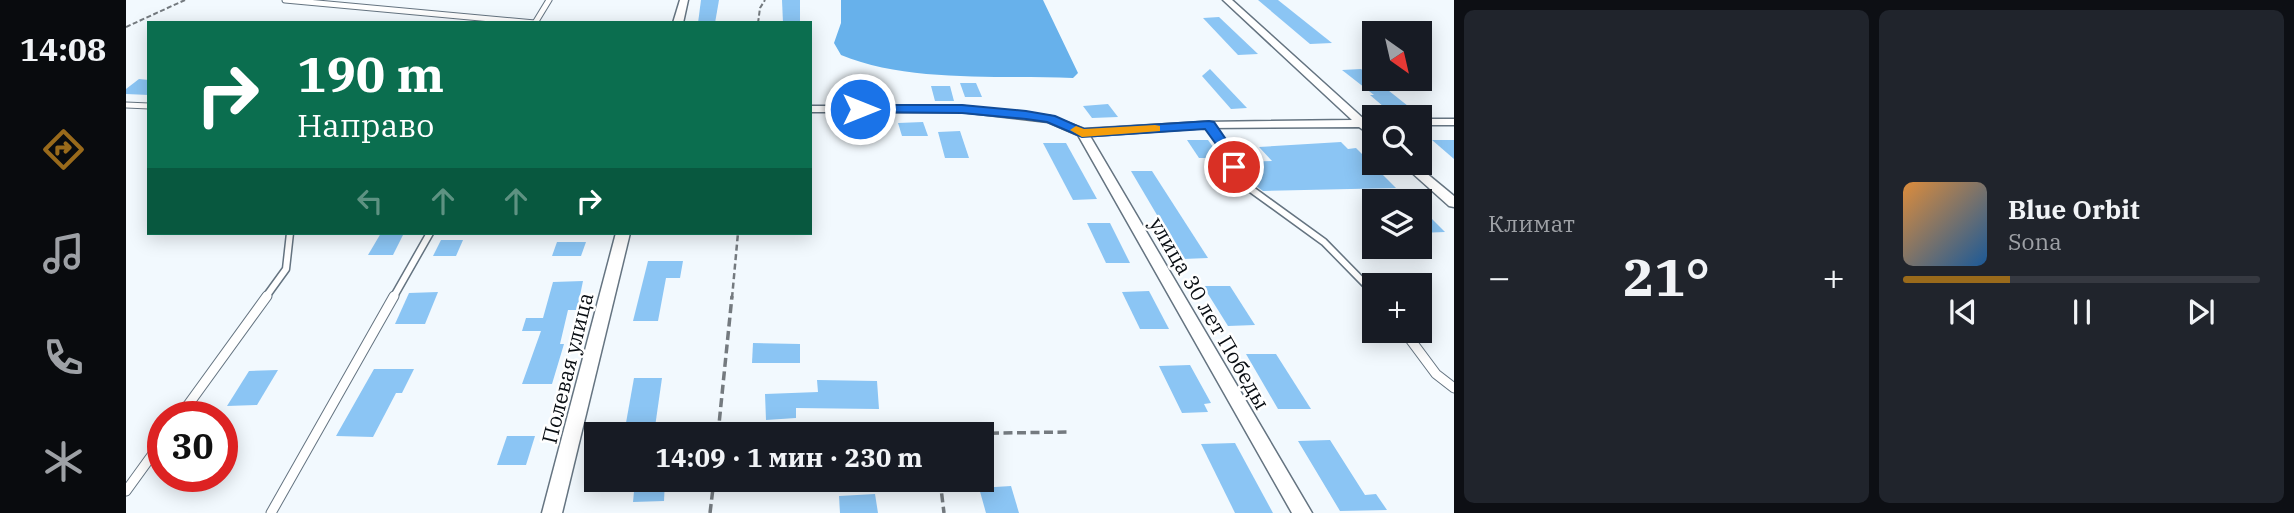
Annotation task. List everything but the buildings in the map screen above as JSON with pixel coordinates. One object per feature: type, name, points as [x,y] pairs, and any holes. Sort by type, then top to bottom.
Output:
[{"type":"street","points":[[679,21],[684,0]]},
{"type":"street","points":[[1227,0],[1362,118]]},
{"type":"street","points":[[812,109],[962,109],[1050,119],[1082,133],[1209,125],[1362,123]]},
{"type":"street","points":[[1432,122],[1454,122]]},
{"type":"street","name":"улица 30 лет Победы","points":[[1082,133],[1302,513]]},
{"type":"street","points":[[1421,175],[1454,203]]},
{"type":"street","name":"Полевая улица","points":[[552,513],[623,235]]},
{"type":"lane","points":[[285,0],[514,21]]},
{"type":"lane","points":[[536,21],[550,0]]},
{"type":"lane","points":[[448,21],[453,15]]},
{"type":"lane","points":[[126,105],[147,106]]},
{"type":"lane","points":[[1209,125],[1248,187],[1324,242],[1362,281]]},
{"type":"lane","points":[[191,401],[286,269],[290,235]]},
{"type":"lane","points":[[271,513],[429,235]]},
{"type":"lane","points":[[1413,343],[1436,374],[1454,388]]},
{"type":"lane","points":[[126,491],[147,462]]},
{"type":"path","points":[[126,27],[185,0]]},
{"type":"path","points":[[758,21],[760,8],[765,0]]},
{"type":"path","points":[[719,422],[738,235]]},
{"type":"path","points":[[994,433],[1068,432]]},
{"type":"path","points":[[710,513],[713,492]]},
{"type":"path","points":[[941,492],[944,513]]},
{"type":"water","points":[[841,0],[1043,0],[1078,73],[1073,78],[955,76],[867,64],[841,55],[834,43],[841,23]]},
{"type":"slow traffic","points":[[1076,130],[1082,133],[1155,128]]},
{"type":"route","points":[[860,109],[962,109],[1026,115],[1050,119],[1082,133],[1209,125],[1227,151],[1234,167]]}]
